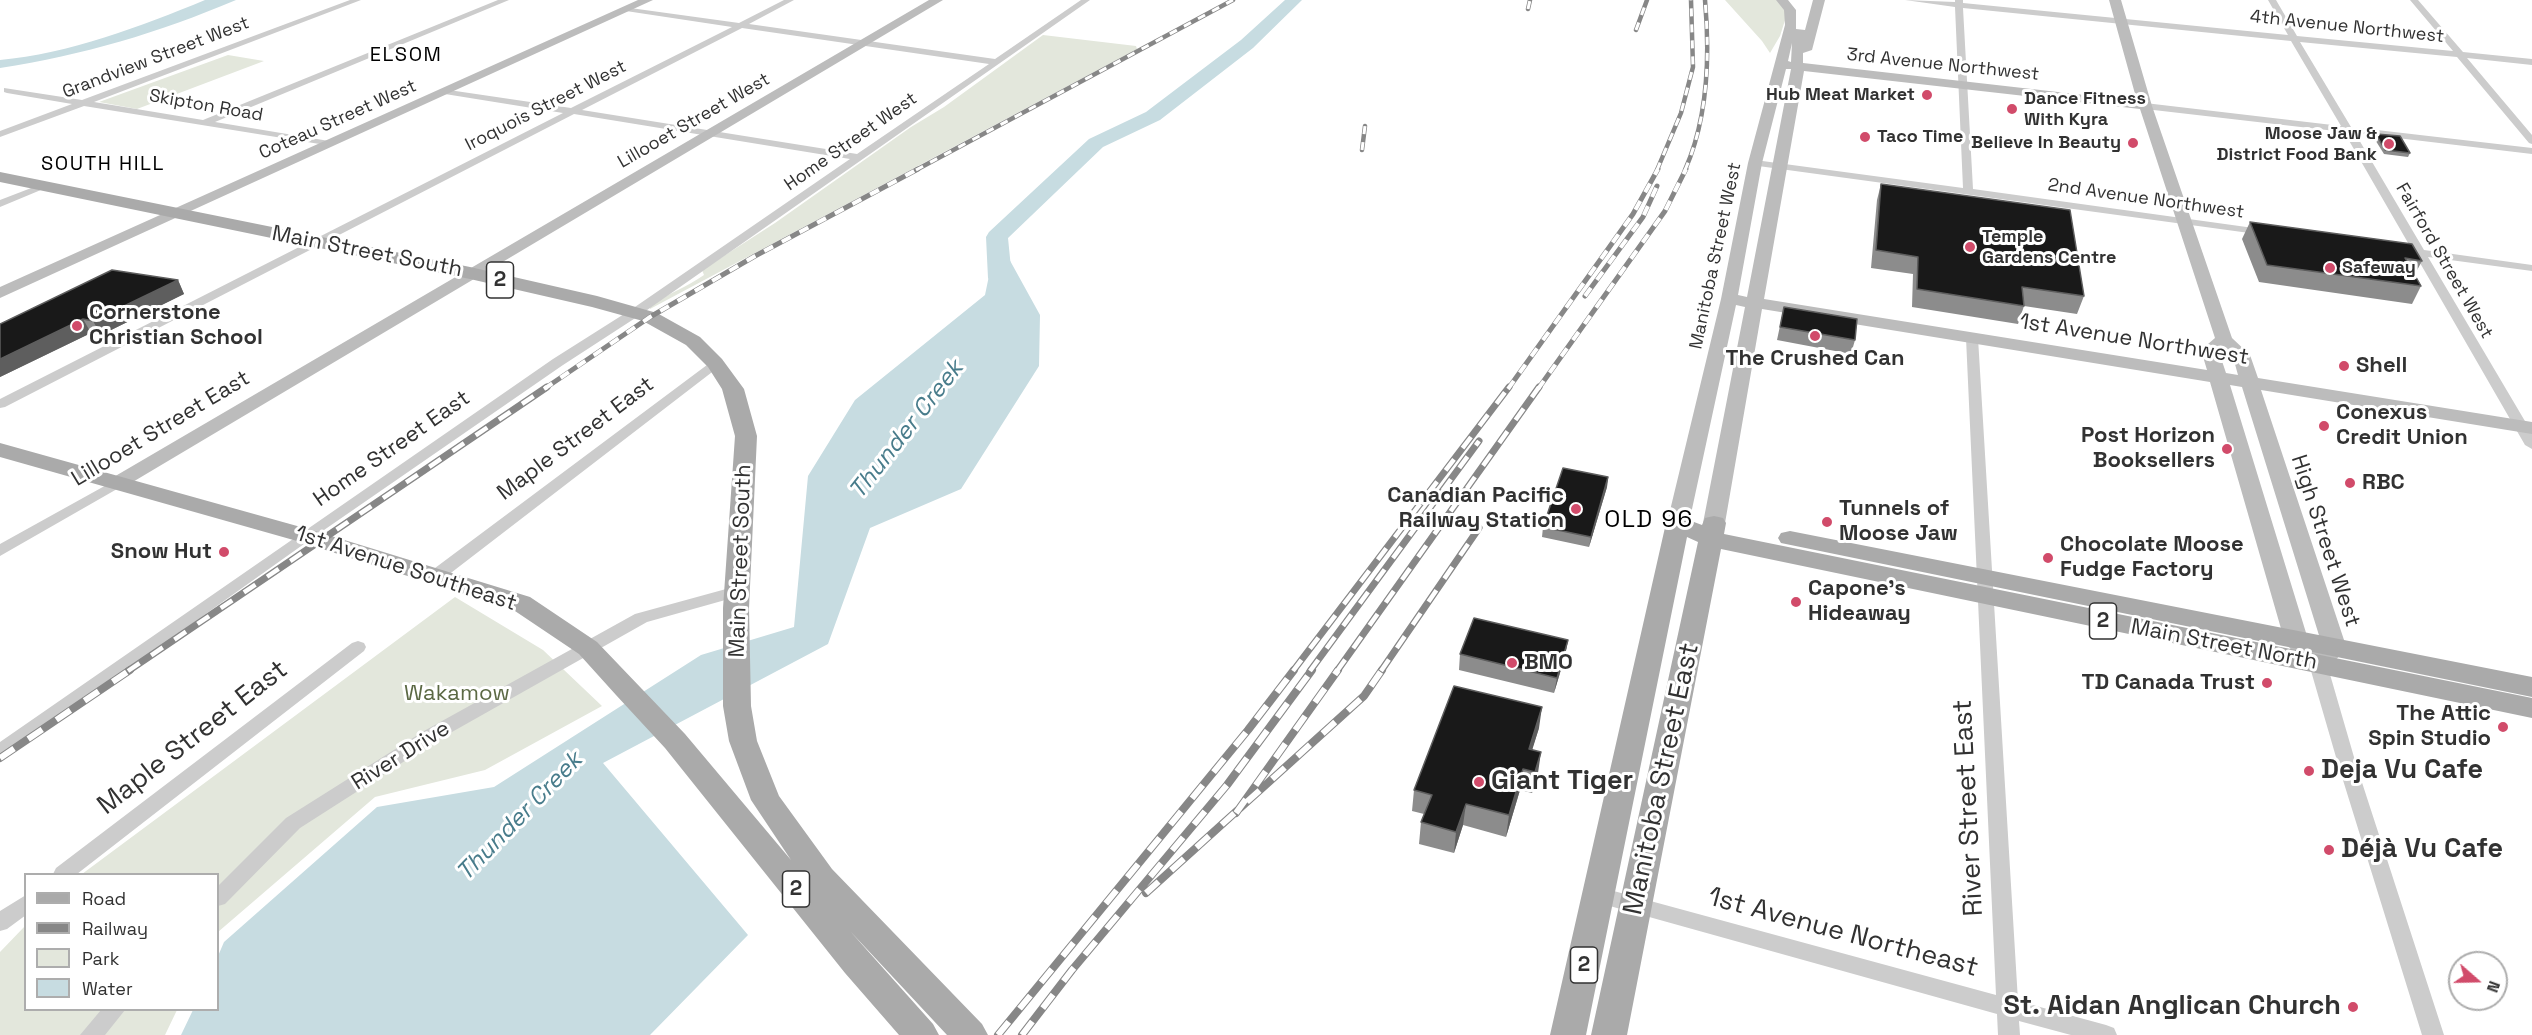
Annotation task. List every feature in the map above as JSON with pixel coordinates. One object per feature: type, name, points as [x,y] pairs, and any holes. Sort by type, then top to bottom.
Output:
[{"type":"main road","name":"Coteau Street West","points":[[0,293],[647,0]]},
{"type":"main road","name":"Lillooet Street West","points":[[470,273],[937,0]]},
{"type":"main road","name":"Manitoba Street West","points":[[1678,523],[1729,299],[1755,163],[1792,15],[1782,0]]},
{"type":"main road","name":"Manitoba Street West","points":[[1713,531],[1725,451],[1756,303],[1798,67],[1796,58],[1801,14],[1800,9],[1792,0]]},
{"type":"main road","points":[[1798,67],[1804,59],[1819,0]]},
{"type":"main road","name":"High Street West","points":[[2115,0],[2145,106],[2186,221],[2224,340],[2241,355],[2326,655]]},
{"type":"main road","name":"3rd Avenue Northwest","points":[[1780,64],[2145,106]]},
{"type":"main road","name":"Main Street South","points":[[0,177],[470,273],[636,312],[674,328],[693,341],[715,363],[733,389],[746,436],[737,591],[737,706],[743,741],[766,800],[821,878],[970,1035]]},
{"type":"main road","name":"Lillooet Street East","points":[[119,482],[470,273]]},
{"type":"main road","name":"1st Avenue Northwest","points":[[1729,299],[2526,427]]},
{"type":"main road","points":[[2224,340],[2210,350],[2296,639]]},
{"type":"main road","name":"1st Avenue Southeast","points":[[0,450],[306,536],[317,542],[437,575],[521,603],[588,648],[614,674],[675,741],[857,963],[921,1035]]},
{"type":"main road","name":"Main Street North","points":[[1678,523],[2326,655],[2532,687]]},
{"type":"main road","name":"Manitoba Street East","points":[[1568,1035],[1678,523]]},
{"type":"main road","name":"Manitoba Street East","points":[[1609,1035],[1713,531]]},
{"type":"main road","name":"Main Street North","points":[[1984,587],[2296,639],[2326,655],[2532,708]]},
{"type":"street","name":"Grandview Street West","points":[[0,134],[357,0]]},
{"type":"street","points":[[206,122],[506,0]]},
{"type":"street","name":"Iroquois Street West","points":[[0,404],[790,0]]},
{"type":"street","name":"Home Street West","points":[[636,312],[1086,0]]},
{"type":"street","name":"4th Avenue Northwest","points":[[1909,0],[1960,2],[2532,62]]},
{"type":"street","name":"Fairford Street West","points":[[2272,0],[2526,427],[2532,445]]},
{"type":"street","points":[[2414,0],[2532,141]]},
{"type":"street","points":[[1960,2],[1968,192]]},
{"type":"street","points":[[626,9],[996,62]]},
{"type":"street","name":"Skipton Road","points":[[7,90],[87,101],[329,144]]},
{"type":"street","points":[[445,91],[858,157]]},
{"type":"street","name":"3rd Avenue Northwest","points":[[2145,106],[2532,151]]},
{"type":"street","name":"2nd Avenue Northwest","points":[[1755,163],[2277,234]]},
{"type":"street","points":[[0,204],[43,187]]},
{"type":"street","points":[[2388,249],[2532,268]]},
{"type":"street","name":"Home Street East","points":[[0,752],[306,536],[558,362],[636,312]]},
{"type":"street","name":"River Street East","points":[[1972,338],[2009,1035]]},
{"type":"street","name":"Maple Street East","points":[[437,575],[715,363]]},
{"type":"street","name":"Lillooet Street East","points":[[0,551],[119,482]]},
{"type":"street","name":"River Drive","points":[[219,897],[293,823],[430,736],[641,618],[737,591]]},
{"type":"street","name":"Maple Street East","points":[[64,873],[358,647]]},
{"type":"street","points":[[2326,655],[2347,764],[2433,1035]]},
{"type":"street","name":"1st Avenue Northeast","points":[[1599,895],[2106,1035]]},
{"type":"street","points":[[0,923],[24,905]]},
{"type":"street","points":[[91,1035],[113,1011]]},
{"type":"green space","points":[[1725,0],[1779,0],[1787,14],[1780,36],[1770,53],[1762,41]]},
{"type":"green space","points":[[1043,35],[1136,46],[1137,49],[650,309],[650,306],[704,275],[702,270],[775,223],[911,127],[944,107]]},
{"type":"green space","points":[[228,55],[264,61],[137,109],[99,102]]},
{"type":"green space","name":"Wakamow","points":[[455,597],[543,650],[602,706],[485,770],[375,797],[219,931],[219,873],[83,873]]},
{"type":"green space","points":[[24,927],[24,1011],[177,1011],[165,1035],[0,1035],[0,952]]},
{"type":"water","points":[[205,0],[236,0],[178,23],[120,42],[61,57],[0,68],[0,60],[52,52],[104,38]]},
{"type":"water","points":[[997,237],[1040,315],[1039,366],[961,489],[870,528],[828,644],[603,763],[748,935],[650,1035],[181,1035],[193,1011],[219,1011],[219,954],[224,942],[377,807],[494,787],[701,655],[794,627],[808,476],[855,400],[985,295]]},
{"type":"building","points":[[2376,134],[2400,136],[2410,153],[2385,150]]},
{"type":"building","name":"Temple Gardens Centre","points":[[1881,184],[2070,210],[2084,296],[2022,287],[2024,306],[1917,289],[1918,257],[1876,250]]},
{"type":"building","points":[[2250,222],[2412,244],[2422,261],[2405,258],[2421,286],[2267,265]]},
{"type":"building","points":[[112,270],[178,280],[93,321],[83,319],[0,359],[0,324]]},
{"type":"building","points":[[1784,307],[1857,319],[1855,340],[1780,327]]},
{"type":"building","name":"Canadian Pacific Railway Station","points":[[1563,468],[1608,477],[1591,537],[1543,527]]},
{"type":"building","points":[[1474,618],[1568,640],[1557,678],[1460,654]]},
{"type":"building","name":"Giant Tiger","points":[[1454,686],[1542,707],[1529,749],[1541,752],[1535,772],[1523,769],[1509,815],[1466,804],[1456,832],[1421,822],[1432,795],[1414,790]]},
{"type":"waterway","name":"Thunder Creek","points":[[1000,278],[997,237],[1096,143],[1153,116],[1247,44],[1294,0]]},
{"type":"railway","points":[[916,170],[1233,0]]},
{"type":"railway","points":[[1528,9],[1530,0]]},
{"type":"railway","points":[[1636,30],[1647,0]]},
{"type":"railway","points":[[1657,170],[1681,113],[1693,67],[1691,0]]},
{"type":"railway","points":[[1685,170],[1699,129],[1706,86],[1705,0]]},
{"type":"railway","points":[[1362,150],[1365,126]]},
{"type":"railway","points":[[544,389],[650,317],[755,256],[918,169]]},
{"type":"railway","points":[[1508,389],[1633,214],[1658,169]]},
{"type":"railway","points":[[1538,389],[1665,211],[1686,169]]},
{"type":"railway","points":[[1585,296],[1643,217],[1657,186]]},
{"type":"railway","points":[[128,671],[547,387]]},
{"type":"railway","points":[[1293,671],[1509,387]]},
{"type":"railway","points":[[1337,671],[1539,387]]},
{"type":"railway","points":[[1310,671],[1479,441]]},
{"type":"railway","points":[[1381,671],[1479,528]]},
{"type":"railway","points":[[0,758],[130,670]]},
{"type":"railway","points":[[998,1035],[1248,730],[1294,670]]},
{"type":"railway","points":[[1022,1035],[1072,970],[1227,785],[1312,670]]},
{"type":"railway","points":[[1239,809],[1338,670]]},
{"type":"railway","points":[[1239,809],[1364,696],[1382,670]]},
{"type":"railway","points":[[1146,893],[1239,809]]},
{"type":"railway","points":[[1236,813],[1239,809]]},
{"type":"place","name":"Hub Meat Market","points":[[1927,95]]},
{"type":"place","name":"Dance Fitness With Kyra","points":[[2012,109]]},
{"type":"place","name":"Taco Time","points":[[1865,137]]},
{"type":"place","name":"Believe In Beauty","points":[[2133,143]]},
{"type":"place","name":"Moose Jaw & District Food Bank","points":[[2389,144]]},
{"type":"place","name":"Temple Gardens Centre","points":[[1970,247]]},
{"type":"place","name":"Safeway","points":[[2330,268]]},
{"type":"place","name":"Cornerstone Christian School","points":[[77,326]]},
{"type":"place","name":"The Crushed Can","points":[[1815,336]]},
{"type":"place","name":"Shell","points":[[2344,366]]},
{"type":"place","name":"Conexus Credit Union","points":[[2324,426]]},
{"type":"place","name":"Post Horizon Booksellers","points":[[2227,449]]},
{"type":"place","name":"RBC","points":[[2350,483]]},
{"type":"place","name":"Canadian Pacific Railway Station","points":[[1576,509]]},
{"type":"place","name":"Tunnels of Moose Jaw","points":[[1827,522]]},
{"type":"place","name":"Snow Hut","points":[[224,552]]},
{"type":"place","name":"Chocolate Moose Fudge Factory","points":[[2048,558]]},
{"type":"place","name":"Capone's Hideaway","points":[[1796,602]]},
{"type":"place","name":"BMO","points":[[1512,663]]},
{"type":"place","name":"TD Canada Trust","points":[[2267,683]]},
{"type":"place","name":"The Attic Spin Studio","points":[[2503,727]]},
{"type":"place","name":"Deja Vu Cafe","points":[[2309,771]]},
{"type":"place","name":"Giant Tiger","points":[[1479,782]]},
{"type":"place","name":"Déjà Vu Cafe","points":[[2329,850]]},
{"type":"place","name":"St. Aidan Anglican Church","points":[[2353,1007]]},
{"type":"district","name":"ELSOM","points":[[406,56]]},
{"type":"district","name":"SOUTH HILL","points":[[103,165]]},
{"type":"district","name":"OLD 96","points":[[1649,520]]}]
